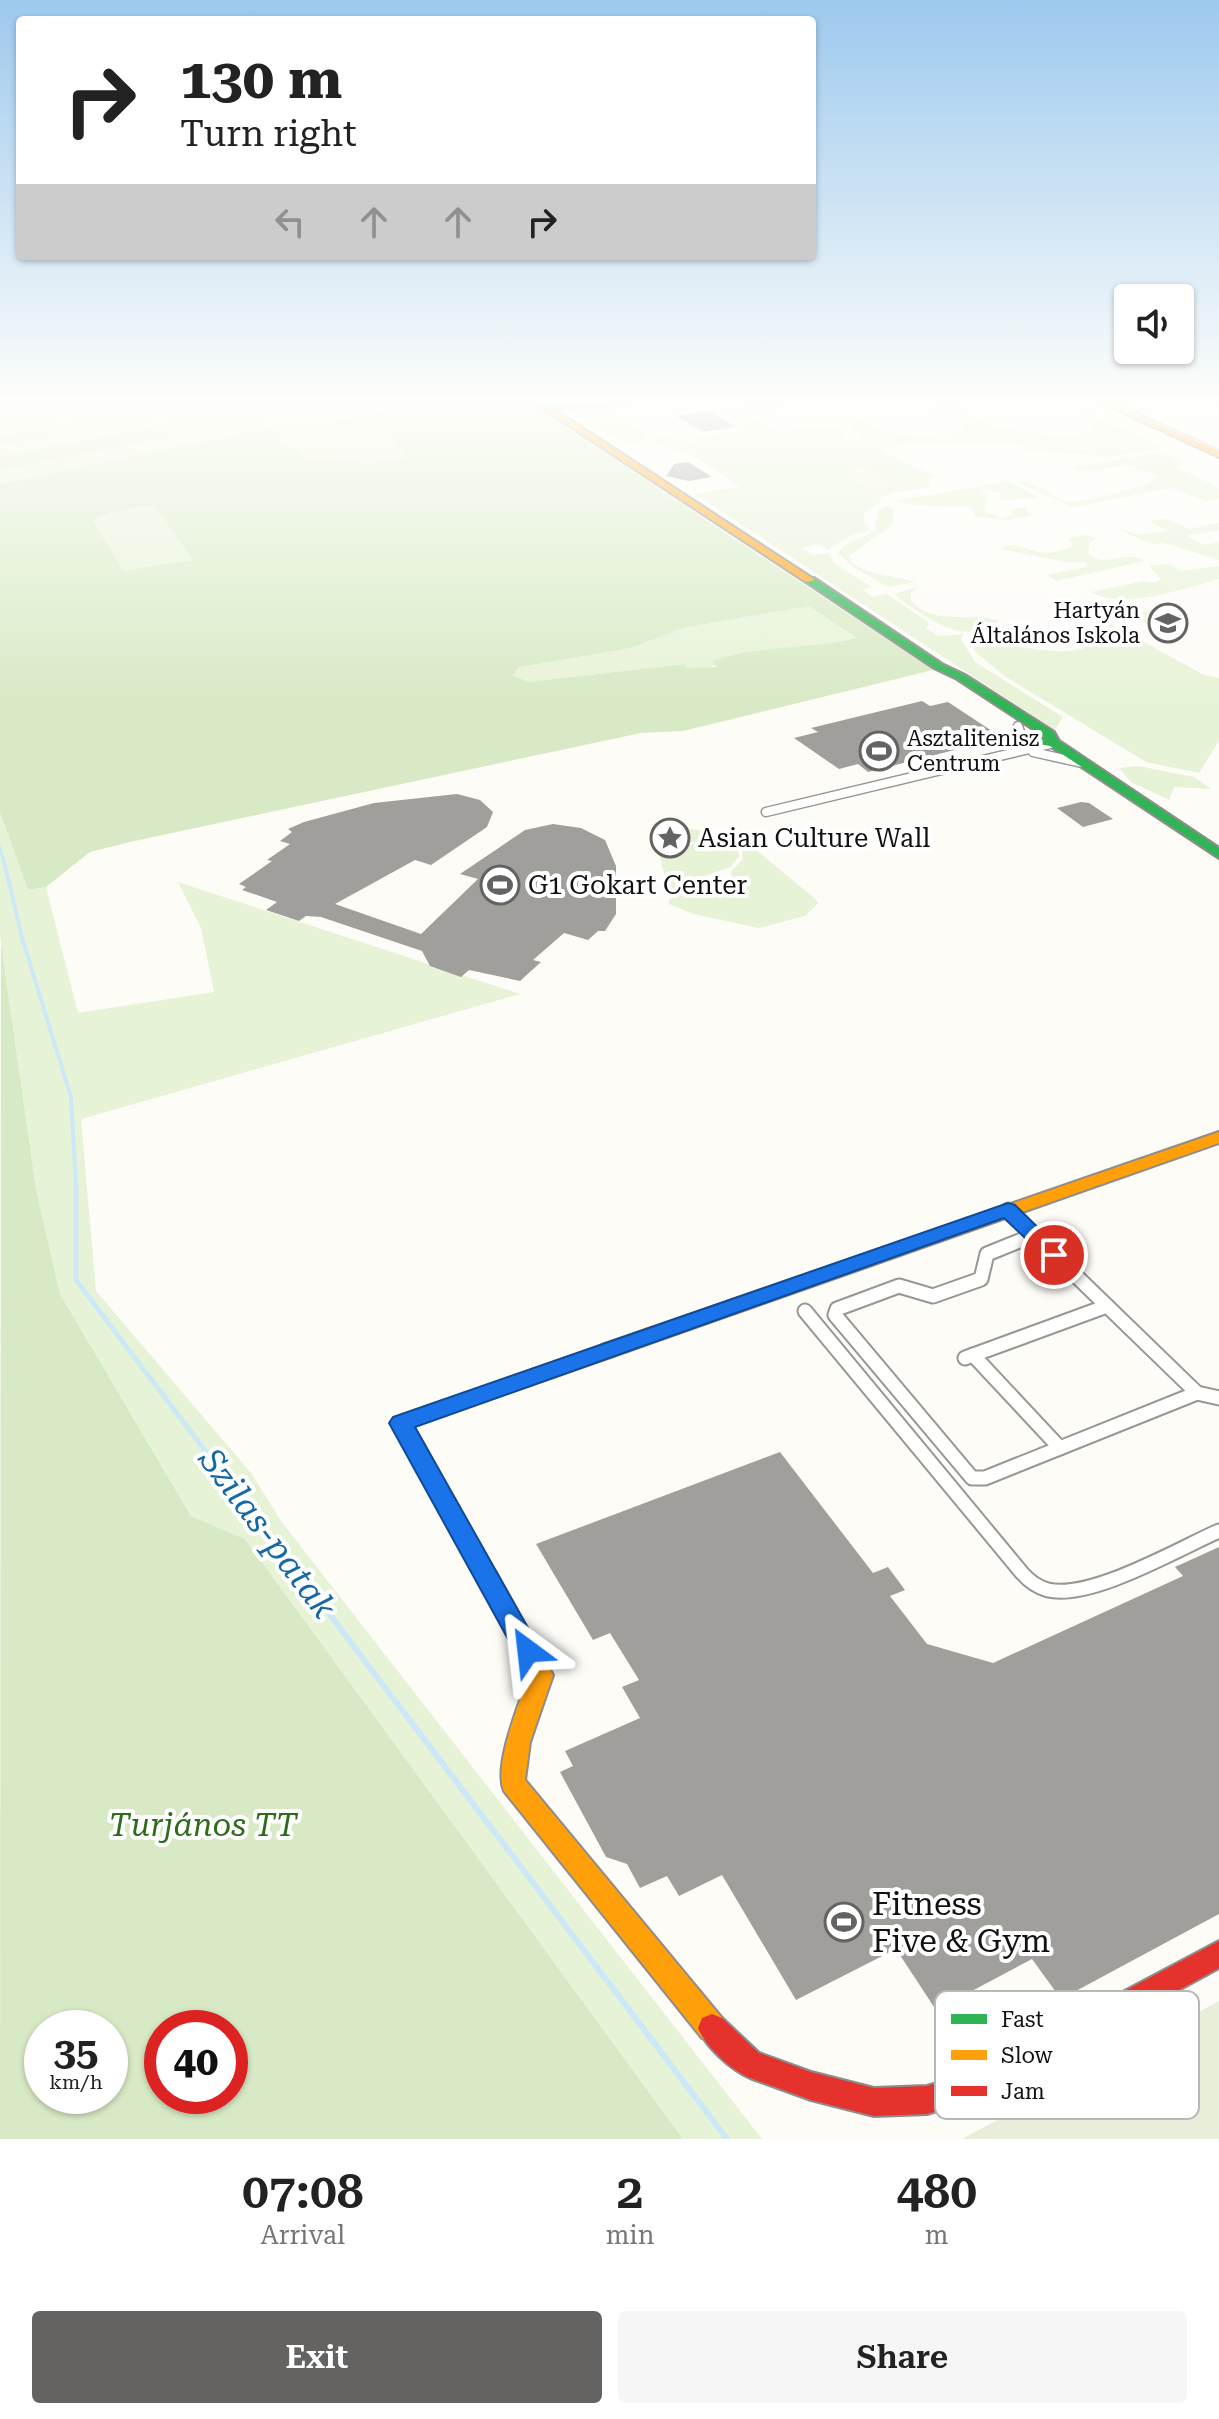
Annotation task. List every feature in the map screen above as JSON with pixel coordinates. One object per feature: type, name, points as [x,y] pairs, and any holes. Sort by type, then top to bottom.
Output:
[{"type":"street","points":[[697,504],[938,666],[961,677],[1050,735],[1054,743]]},
{"type":"street","points":[[938,666],[947,677],[1036,739],[1054,743],[1219,854]]},
{"type":"street","points":[[1012,754],[1024,743],[1018,726]]},
{"type":"street","points":[[1054,743],[1028,751],[987,766],[766,816],[1028,751],[1086,765]]},
{"type":"street","points":[[935,2098],[874,2102],[811,2086],[750,2064],[716,2033],[513,1783],[511,1761],[536,1701],[541,1675],[401,1423],[1219,1137]]},
{"type":"street","points":[[1008,1210],[1197,1393],[1219,1398]]},
{"type":"street","points":[[1034,1235],[987,1254],[981,1279],[933,1296],[899,1286],[837,1309],[835,1315],[972,1478],[985,1478],[1197,1393]]},
{"type":"street","points":[[1060,1448],[969,1356],[1107,1306]]},
{"type":"street","points":[[805,1311],[1022,1573],[1039,1587],[1054,1591],[1093,1586],[1219,1531]]},
{"type":"street","points":[[1151,1991],[1219,1954]]},
{"type":"green space","points":[[0,504],[682,504],[933,670],[683,731],[641,733],[130,842],[90,852],[46,887],[28,890],[0,812]],"holes":[[[154,505],[193,560],[124,571],[92,520],[113,512]],[[809,606],[857,638],[730,656],[712,661],[717,667],[687,668],[685,664],[528,682],[512,675],[520,667],[631,648],[683,628]]]},
{"type":"green space","points":[[710,504],[877,504],[864,514],[864,523],[871,530],[850,536],[827,550],[819,544],[801,548],[813,555],[829,553],[835,564],[871,587],[863,590],[873,597],[887,594],[929,623],[926,628],[938,636],[964,634],[961,639],[975,662],[1063,717],[1055,730]]},
{"type":"green space","points":[[907,504],[985,504],[986,512],[1001,518],[1014,515],[1011,510],[1025,507],[1030,516],[1006,520],[976,516],[970,507]]},
{"type":"green space","points":[[154,505],[194,561],[124,571],[92,520],[113,512]]},
{"type":"green space","points":[[886,506],[894,509],[892,525],[850,555],[850,560],[873,573],[915,582],[888,587],[852,566],[838,553],[845,545],[877,530],[875,524],[879,509]]},
{"type":"green space","points":[[1167,519],[1189,529],[1219,523],[1219,530],[1187,536],[1203,545],[1219,542],[1219,560],[1162,542],[1154,545],[1114,527],[1139,535],[1167,531],[1149,521]]},
{"type":"green space","points":[[1086,535],[1097,538],[1090,542],[1088,553],[1094,558],[1130,557],[1144,561],[1057,581],[1047,575],[1086,567],[1086,562],[1066,562],[1001,549],[1016,545],[1039,552],[1056,552],[1072,547],[1069,538]]},
{"type":"green space","points":[[1168,564],[1181,571],[1219,566],[1219,579],[1137,599],[1105,597],[1091,592],[1143,581],[1155,583],[1161,579],[1149,566]]},
{"type":"green space","points":[[917,587],[911,593],[911,601],[931,614],[999,621],[973,632],[945,626],[894,594]]},
{"type":"green space","points":[[1171,605],[1190,615],[1147,624],[1128,614]]},
{"type":"green space","points":[[809,606],[858,638],[699,669],[687,668],[685,664],[528,682],[511,675],[520,667],[631,648],[683,628]]},
{"type":"green space","points":[[1107,622],[1204,675],[1219,678],[1219,741],[1199,773],[1146,762],[1006,677],[975,652],[970,636],[1028,648],[1073,651],[1091,644],[1102,623]]},
{"type":"green space","points":[[1138,766],[1194,777],[1211,789],[1174,787],[1169,800],[1131,782],[1119,768]]},
{"type":"green space","points":[[0,812],[28,890],[46,887],[78,1013],[214,992],[201,928],[178,882],[520,994],[81,1119],[96,1291],[251,1473],[281,1521],[762,2139],[683,2139],[245,1539],[191,1516],[60,1294],[36,1189],[0,936]]},
{"type":"green space","points":[[686,828],[739,837],[818,903],[805,916],[759,928],[693,914],[669,904],[669,899],[680,895],[687,884],[730,882],[732,870],[743,859],[742,851],[724,843],[683,842],[674,833],[660,835],[661,843],[658,844],[657,838],[661,832]]},
{"type":"green space","points":[[684,844],[725,845],[737,849],[739,856],[731,867],[684,883],[671,896],[657,848]]},
{"type":"green space","name":"Turjános TT","points":[[1,943],[36,1189],[60,1294],[191,1516],[245,1539],[683,2139],[0,2139]]},
{"type":"green space","points":[[1219,2001],[1219,2139],[962,2139],[999,2119],[1199,2119],[1199,2012]]},
{"type":"building","points":[[922,701],[930,706],[948,702],[995,733],[975,738],[982,743],[868,772],[858,764],[839,769],[794,738],[818,732],[811,728]]},
{"type":"building","points":[[457,794],[480,800],[493,812],[487,827],[431,865],[415,860],[335,904],[421,934],[478,879],[460,874],[525,830],[553,824],[581,828],[605,840],[616,866],[616,914],[605,931],[598,931],[588,940],[564,933],[533,960],[541,962],[520,981],[469,970],[461,977],[430,966],[422,951],[321,917],[306,916],[299,921],[266,910],[277,902],[242,890],[246,887],[239,884],[290,844],[280,841],[292,832],[288,829],[304,822],[374,803]]},
{"type":"building","points":[[1089,803],[1113,819],[1083,827],[1057,808]]},
{"type":"building","points":[[780,1452],[873,1573],[888,1567],[905,1590],[890,1596],[927,1644],[993,1663],[1183,1576],[1175,1567],[1219,1547],[1219,1914],[1076,1991],[1055,1991],[1032,1959],[972,1991],[935,1991],[935,2008],[896,1949],[796,2000],[722,1875],[679,1896],[667,1876],[640,1888],[627,1864],[606,1857],[560,1772],[573,1766],[565,1751],[640,1718],[622,1687],[639,1680],[610,1633],[593,1640],[536,1544]]},
{"type":"waterway","name":"Szilas-patak","points":[[0,847],[3,860]]},
{"type":"waterway","name":"Szilas-patak","points":[[3,858],[23,941],[71,1097],[76,1187]]},
{"type":"waterway","name":"Szilas-patak","points":[[76,1187],[76,1280],[322,1605]]},
{"type":"waterway","name":"Szilas-patak","points":[[321,1603],[727,2139]]},
{"type":"traffic: fast","points":[[810,580],[938,666],[961,677],[1050,735],[1054,743]]},
{"type":"traffic: fast","points":[[1043,741],[1054,743],[1219,854]]},
{"type":"traffic: fast","points":[[487,1577],[401,1423],[609,1350]]},
{"type":"traffic: slow","points":[[693,504],[810,580]]},
{"type":"traffic: slow","points":[[609,1350],[1219,1137]]},
{"type":"traffic: slow","points":[[487,1577],[541,1675],[518,1742],[513,1783],[712,2028]]},
{"type":"traffic: jam","points":[[1151,1991],[1219,1954]]},
{"type":"traffic: jam","points":[[712,2028],[750,2064],[811,2086],[874,2102],[935,2098]]},
{"type":"place","name":"Hartyán Általános Iskola","points":[[1168,623]]},
{"type":"place","name":"Asztalitenisz Centrum","points":[[879,751]]},
{"type":"place","name":"Asian Culture Wall","points":[[670,838]]},
{"type":"place","name":"G1 Gokart Center","points":[[500,885]]},
{"type":"place","name":"Fitness Five & Gym","points":[[844,1922]]},
{"type":"route","points":[[528,1651],[401,1423],[1008,1210],[1054,1255]]}]
